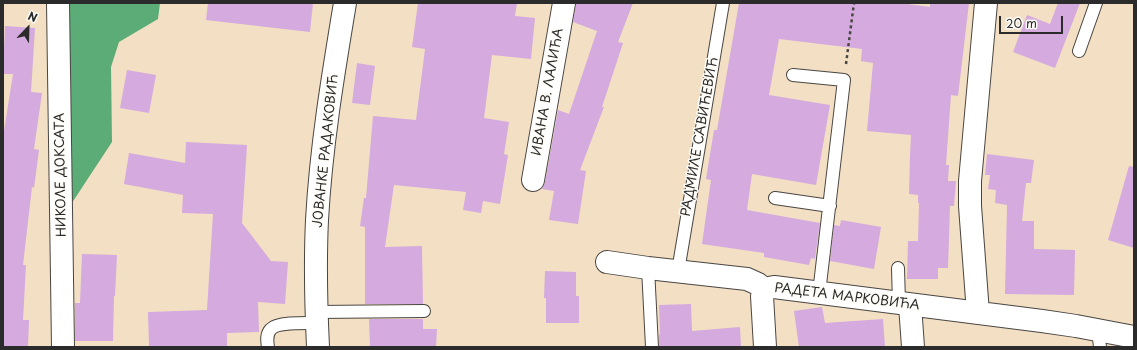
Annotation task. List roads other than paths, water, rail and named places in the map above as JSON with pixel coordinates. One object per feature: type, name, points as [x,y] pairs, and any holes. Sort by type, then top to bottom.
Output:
[{"type":"street","name":"НИКОЛЕ ДОКСАТА","points":[[58,3],[63,347]]},
{"type":"street","name":"ЈОВАНКЕ РАДАКОВИЋ","points":[[318,347],[316,280],[317,220],[322,162],[335,60],[345,3]]},
{"type":"street","name":"ИВАНА В. ЛАЛИЋА","points":[[533,180],[564,3]]},
{"type":"street","points":[[978,313],[970,206],[970,181],[986,3]]},
{"type":"street","name":"РАДЕТА МАРКОВИЋА","points":[[607,262],[748,279],[766,290],[774,287],[819,292],[1062,324],[1099,339],[1134,337]]},
{"type":"street","points":[[765,347],[762,296],[766,290]]},
{"type":"street","points":[[905,304],[913,347]]},
{"type":"lane","name":"РАДМИЛЕ САВИЋЕВИЋ","points":[[678,271],[723,3]]},
{"type":"lane","points":[[1080,51],[1096,3]]},
{"type":"lane","points":[[793,75],[844,80],[819,292]]},
{"type":"lane","points":[[775,198],[830,206]]},
{"type":"lane","points":[[648,268],[652,347]]},
{"type":"lane","points":[[898,268],[905,304]]},
{"type":"lane","points":[[268,347],[267,336],[271,328],[278,325],[317,317],[424,312]]}]
